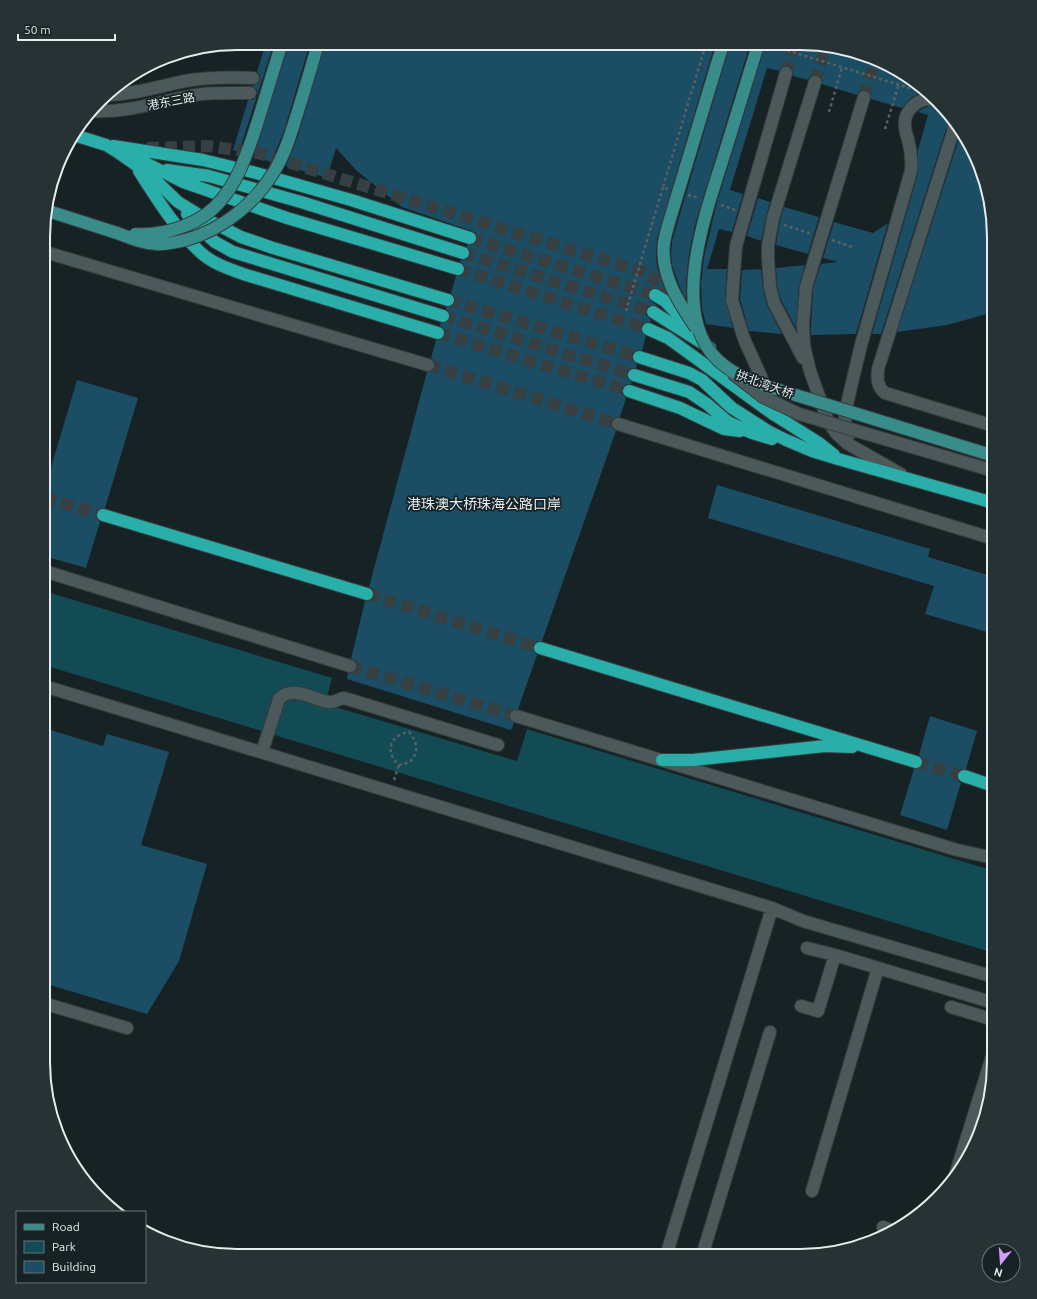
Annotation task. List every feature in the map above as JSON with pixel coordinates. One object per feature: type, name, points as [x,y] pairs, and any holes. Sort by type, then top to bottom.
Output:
[{"type":"highway","points":[[80,137],[106,145],[158,168],[183,182],[287,218],[458,269]]},
{"type":"highway","points":[[106,145],[149,174],[178,202],[198,227],[214,242],[233,252],[443,316]]},
{"type":"highway","points":[[106,145],[203,160],[256,173],[351,200],[470,238]]},
{"type":"highway","points":[[133,162],[174,222],[199,252],[220,265],[243,274],[438,334]]},
{"type":"highway","points":[[158,168],[209,176],[301,202],[464,253]]},
{"type":"highway","points":[[178,202],[204,218],[241,237],[273,248],[448,300]]},
{"type":"highway","points":[[655,295],[665,301],[712,350]]},
{"type":"highway","points":[[653,312],[712,350],[732,366],[815,447]]},
{"type":"highway","points":[[648,329],[668,338],[773,414],[815,447]]},
{"type":"highway","points":[[639,358],[689,373],[702,380],[732,408],[750,421],[768,431],[815,447],[838,459],[987,501]]},
{"type":"highway","points":[[634,375],[689,392],[707,404],[728,422],[752,433]]},
{"type":"highway","points":[[629,391],[680,408],[724,429],[752,433],[815,447]]},
{"type":"highway","points":[[102,515],[367,594]]},
{"type":"highway","points":[[540,648],[916,762]]},
{"type":"highway","points":[[662,760],[692,760],[825,746],[871,748]]},
{"type":"highway","points":[[964,776],[987,784]]},
{"type":"main road","points":[[118,233],[145,235],[178,228],[197,220],[210,212],[222,201],[232,185],[244,160],[260,116],[280,50]]},
{"type":"main road","points":[[52,212],[137,240],[156,244],[175,242],[198,236],[224,224],[241,211],[258,194],[276,170],[294,126],[316,50]]},
{"type":"main road","points":[[699,333],[685,313],[671,288],[665,268],[664,244],[670,219],[721,50]]},
{"type":"main road","name":"拱北湾大桥","points":[[756,50],[701,229],[694,285],[694,309],[699,333],[713,355],[728,370],[776,389],[987,454]]},
{"type":"street","points":[[774,407],[744,340],[732,300],[736,246],[786,73]]},
{"type":"street","points":[[117,94],[187,81],[212,78],[253,78]]},
{"type":"street","points":[[810,371],[774,303],[770,287],[768,246],[773,218],[815,82]]},
{"type":"street","name":"港东三路","points":[[100,111],[130,109],[186,96],[250,93]]},
{"type":"street","points":[[864,97],[806,287],[803,324],[804,346],[810,371],[828,421],[836,433],[848,444],[912,481]]},
{"type":"street","points":[[864,454],[851,440],[845,429],[845,413],[861,345],[911,171],[912,161],[905,120],[908,111],[916,103],[925,99]]},
{"type":"street","points":[[953,130],[878,369],[878,383],[885,393],[987,424]]},
{"type":"street","points":[[50,253],[428,365]]},
{"type":"street","points":[[728,370],[763,397],[799,414],[987,469]]},
{"type":"street","points":[[618,424],[987,537]]},
{"type":"street","points":[[50,573],[350,666]]},
{"type":"street","points":[[50,688],[772,908],[803,920],[987,975]]},
{"type":"street","points":[[262,752],[280,699],[283,695],[293,693],[330,703],[344,698],[498,745]]},
{"type":"street","points":[[516,716],[957,850],[987,857]]},
{"type":"street","points":[[668,1249],[772,908]]},
{"type":"street","points":[[807,948],[987,1001]]},
{"type":"street","points":[[801,1006],[818,1011],[834,956]]},
{"type":"street","points":[[812,1191],[878,968]]},
{"type":"street","points":[[50,1005],[127,1028]]},
{"type":"street","points":[[951,1007],[987,1018]]},
{"type":"street","points":[[704,1249],[770,1032]]},
{"type":"street","points":[[960,1158],[987,1072]]},
{"type":"path","points":[[787,50],[915,90]]},
{"type":"path","points":[[829,112],[842,67]]},
{"type":"path","points":[[885,129],[898,84]]},
{"type":"path","points":[[626,311],[663,187]]},
{"type":"path","points":[[409,732],[414,737],[416,742],[416,754],[408,763],[399,765],[393,758],[391,746],[393,740],[398,736],[409,732]]},
{"type":"path","points":[[391,791],[399,765]]},
{"type":"green space","points":[[50,593],[332,678],[325,704],[517,761],[527,729],[987,869],[987,951],[50,667]]},
{"type":"building","points":[[264,50],[272,50],[257,96],[257,90],[252,86],[259,82],[260,79],[260,75],[257,72]]},
{"type":"building","points":[[287,50],[308,50],[284,131],[271,162],[254,156]]},
{"type":"building","points":[[323,50],[713,50],[657,239],[657,267],[666,293],[655,288],[649,291],[648,295],[651,301],[662,309],[654,305],[646,308],[646,315],[651,320],[650,322],[644,323],[641,326],[642,333],[646,336],[642,350],[637,350],[632,354],[632,359],[637,364],[636,368],[632,368],[627,372],[627,377],[632,382],[631,384],[627,384],[622,388],[622,393],[626,398],[620,417],[616,417],[611,421],[611,426],[616,431],[542,641],[538,641],[533,645],[533,650],[537,655],[518,709],[514,709],[509,713],[509,718],[514,723],[511,730],[347,679],[348,673],[355,672],[357,668],[356,661],[351,659],[365,601],[372,600],[374,596],[373,589],[369,587],[427,372],[433,371],[435,367],[435,363],[431,358],[436,340],[440,340],[445,336],[445,331],[440,326],[441,323],[448,322],[450,318],[450,314],[446,307],[450,307],[455,302],[455,298],[451,293],[456,276],[460,276],[465,272],[465,267],[460,262],[461,260],[468,258],[470,252],[466,247],[467,245],[475,244],[477,237],[476,233],[472,231],[402,207],[357,171],[336,148],[327,178],[286,166],[298,136]]},
{"type":"building","points":[[728,50],[748,50],[695,225],[689,254],[686,299],[672,265],[672,241]]},
{"type":"building","points":[[763,50],[812,50],[848,56],[882,69],[904,82],[919,94],[911,98],[902,108],[871,99],[870,92],[866,90],[859,91],[857,95],[822,84],[821,77],[817,75],[810,76],[808,80],[793,76],[793,71],[788,66],[784,66],[779,71],[767,68],[730,190],[743,194],[732,232],[719,229],[707,269],[727,269],[725,300],[733,328],[706,324],[702,309],[701,284],[704,257],[717,202]]},
{"type":"building","points":[[257,96],[239,152],[233,150],[248,100],[253,100]]},
{"type":"building","points":[[932,105],[948,123],[881,334],[872,334],[918,173],[918,150],[928,115],[918,112]]},
{"type":"building","points":[[959,139],[973,166],[981,189],[987,225],[987,314],[947,325],[897,332]]},
{"type":"building","points":[[758,198],[770,202],[761,241],[747,236]]},
{"type":"building","points":[[784,207],[819,217],[808,254],[776,245],[780,220]]},
{"type":"building","points":[[834,222],[873,233],[888,223],[856,334],[811,335],[813,288],[821,264],[838,262],[823,258]]},
{"type":"building","points":[[805,265],[799,286],[796,328],[781,300],[777,286],[776,268]]},
{"type":"building","points":[[761,269],[767,305],[782,334],[749,331],[740,299],[742,270]]},
{"type":"building","points":[[77,380],[138,398],[105,508],[98,509],[96,513],[96,517],[100,522],[86,568],[50,558],[50,471]]},
{"type":"building","points":[[717,485],[930,549],[928,557],[987,575],[987,632],[925,614],[934,586],[708,518]]},
{"type":"building","points":[[930,716],[977,731],[966,769],[959,770],[957,774],[958,781],[961,783],[947,830],[900,815],[914,769],[918,769],[923,765],[923,760],[919,755]]},
{"type":"building","points":[[50,730],[103,746],[107,734],[169,752],[141,845],[207,864],[179,961],[147,1014],[50,985]]},
{"type":"tunnel","points":[[786,73],[793,50]]},
{"type":"tunnel","points":[[815,82],[824,52]]},
{"type":"tunnel","points":[[864,97],[873,65]]},
{"type":"tunnel","points":[[147,148],[208,146],[258,153],[643,272],[655,279],[662,286],[676,306]]},
{"type":"tunnel","points":[[470,238],[655,295]]},
{"type":"tunnel","points":[[463,253],[653,312]]},
{"type":"tunnel","points":[[458,269],[648,329]]},
{"type":"tunnel","points":[[448,300],[639,357]]},
{"type":"tunnel","points":[[443,316],[634,375]]},
{"type":"tunnel","points":[[438,333],[629,391]]},
{"type":"tunnel","points":[[428,365],[618,424]]},
{"type":"tunnel","points":[[50,500],[103,515]]},
{"type":"tunnel","points":[[367,594],[540,648]]},
{"type":"tunnel","points":[[350,666],[516,716]]},
{"type":"tunnel","points":[[916,762],[964,776]]},
{"type":"district","name":"港珠澳大桥珠海公路口岸","points":[[484,504]]}]
